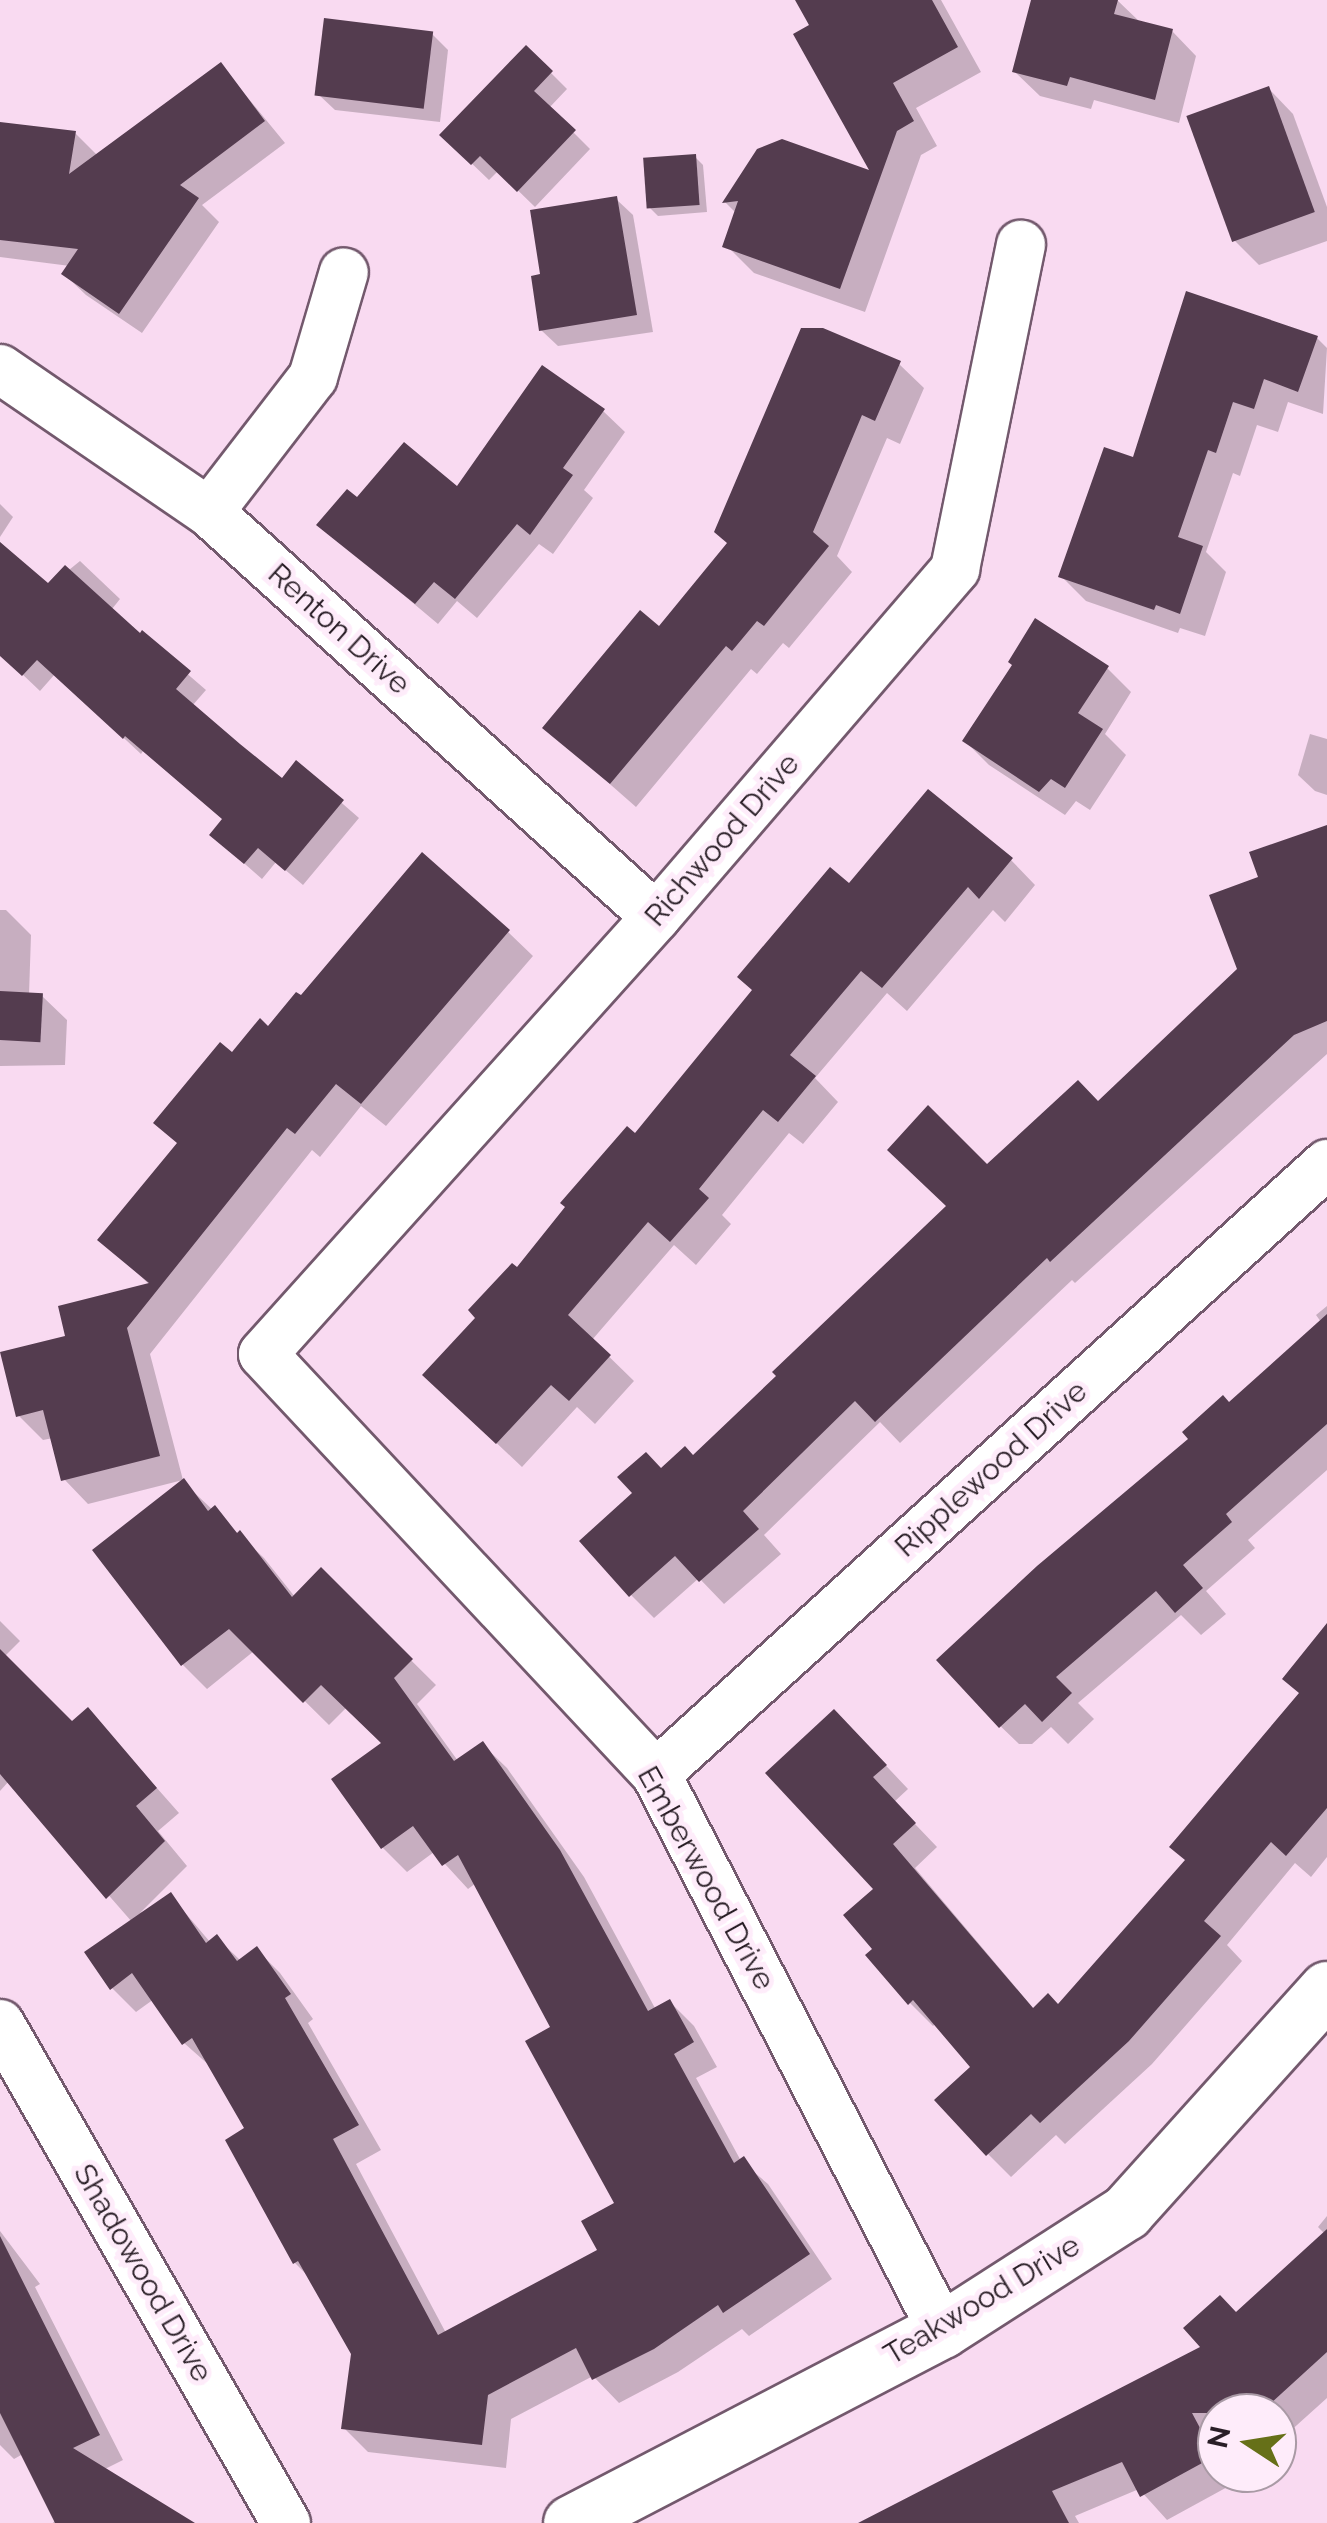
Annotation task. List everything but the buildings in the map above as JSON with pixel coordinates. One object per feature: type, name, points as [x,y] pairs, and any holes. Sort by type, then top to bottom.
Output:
[{"type":"street","name":"Richwood Drive","points":[[262,1354],[656,917],[955,569],[1021,244]]},
{"type":"street","points":[[209,512],[312,377],[344,272]]},
{"type":"street","name":"Renton Drive","points":[[0,368],[209,512],[656,917]]},
{"type":"street","name":"Ripplewood Drive","points":[[656,1774],[1327,1164]]},
{"type":"street","name":"Emberwood Drive","points":[[262,1354],[656,1774],[942,2330]]},
{"type":"street","name":"Teakwood Drive","points":[[570,2523],[942,2330],[1126,2212],[1327,1989]]},
{"type":"street","name":"Shadowood Drive","points":[[0,2024],[286,2523]]}]
